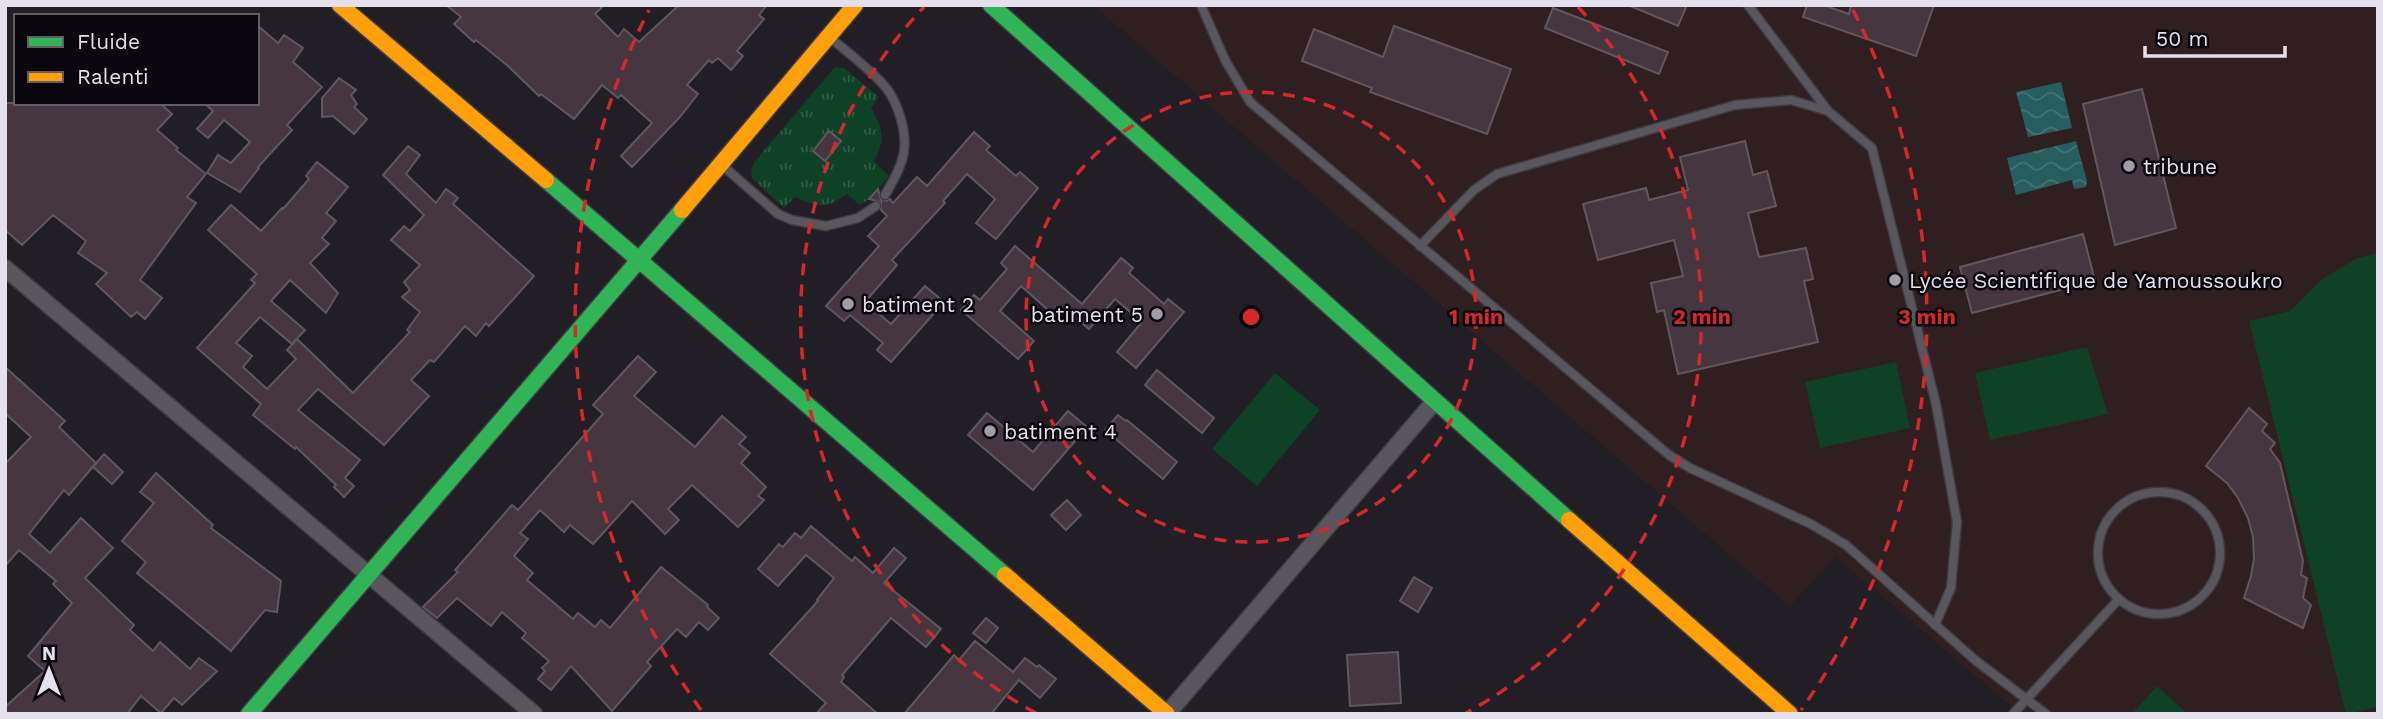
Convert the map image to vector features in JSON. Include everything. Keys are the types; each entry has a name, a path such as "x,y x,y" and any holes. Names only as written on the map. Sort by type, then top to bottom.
{"street":[{"path":"340,5 1167,714 1434,402"},
{"path":"248,714 640,260 855,5"},
{"path":"992,5 1434,402 1790,714"},
{"path":"5,268 534,714"}],"lane":[{"path":"1201,5 1225,60 1250,102 1668,455 1690,468 1811,524 1846,545 1975,660 2046,714"},
{"path":"1748,5 1828,111 1872,148 1936,404 1957,522 1951,588 1935,625"},
{"path":"829,36 887,89 897,107 904,131 905,150 885,195"},
{"path":"1420,246 1474,190 1497,174 1735,104 1791,100 1828,111"},
{"path":"721,164 778,214 792,220 827,226 858,218 876,206"},
{"path":"2151,492 2170,493 2188,499 2203,510 2214,525 2220,543 2220,562 2215,579 2204,595 2189,606 2172,613 2153,614 2135,609 2119,599 2106,584 2099,565 2098,545 2104,526 2115,510 2132,498 2151,492"},
{"path":"2013,714 2119,599"}],"shaded area":[{"name":"Lycée Scientifique de Yamoussoukro","path":"1093,5 2378,5 2378,714 2020,714 1835,556 1790,607"}],"green space":[{"path":"835,67 844,68 879,97 871,108 882,134 874,161 889,176 869,199 860,205 847,194 827,205 810,203 795,197 784,208 752,178 751,170 755,161"},
{"path":"2378,253 2378,707 2346,714 2249,321 2290,311 2321,280 2357,258"},
{"path":"2087,347 2108,414 1990,440 1975,373"},
{"path":"1896,362 1910,428 1820,448 1805,382"},
{"path":"1275,373 1320,410 1257,486 1212,449"},
{"path":"2157,686 2188,714 2132,714"}],"water":[{"path":"2061,82 2072,128 2028,137 2016,92"},
{"path":"2076,141 2087,181 2086,187 2074,189 2072,180 2016,195 2007,158"}],"building":[{"path":"446,5 604,5 595,14 618,37 624,29 639,42 679,5 767,5 759,15 764,19 737,51 743,56 731,70 718,58 712,63 709,60 687,85 698,94 632,167 621,156 652,123 621,95 618,98 602,85 574,119 541,94 539,96 508,66 476,40 474,42 454,24 461,17"},
{"path":"1628,5 1687,5 1678,26"},
{"path":"1807,5 1823,5 1849,14 1851,5 1934,5 1916,56 1803,17"},
{"path":"1553,8 1668,52 1659,74 1545,28"},
{"path":"1394,26 1511,69 1487,134 1370,92 1372,88 1302,61 1314,29 1383,57"},
{"path":"259,27 278,43 284,35 303,48 293,62 322,87 287,125 292,130 258,167 240,192 207,173 218,155 231,163 250,142 224,120 208,138 197,129 213,111 206,105 259,105"},
{"path":"339,78 356,90 351,95 357,104 354,107 367,119 354,134 333,116 322,117 322,98"},
{"name":"tribune","path":"2142,89 2176,228 2115,245 2083,104"},
{"path":"5,103 162,105 172,114 157,130 178,148 176,150 206,174 187,197 196,203 140,280 162,298 145,319 137,312 131,317 96,284 107,273 78,253 86,241 53,215 22,245 5,230"},
{"path":"829,131 841,141 825,161 813,151"},
{"path":"974,132 990,146 986,150 1016,176 1020,172 1038,188 996,239 976,223 995,199 967,174 943,201 945,203 892,260 897,265 865,302 891,324 925,286 944,302 891,362 877,350 883,343 850,315 844,321 826,306 879,246 868,236 887,216 881,210 881,202 869,199 878,189 881,200 890,199 893,203 917,177 927,186"},
{"path":"1745,141 1753,175 1767,171 1776,206 1748,213 1759,257 1806,248 1813,279 1804,281 1818,342 1678,374 1664,310 1657,312 1651,283 1683,276 1674,240 1598,260 1583,204 1646,188 1649,200 1688,190 1680,157"},
{"path":"408,146 420,155 406,174 436,203 446,189 458,198 453,204 534,276 489,326 486,323 476,336 465,326 434,362 430,360 411,380 429,396 384,445 318,389 298,410 360,460 345,478 354,486 344,497 334,487 336,485 296,447 295,449 253,415 261,404 197,348 255,283 251,280 257,274 208,230 231,205 261,231 309,179 306,176 317,162 348,187 326,213 336,221 322,238 329,244 310,263 338,293 326,313 290,280 271,301 305,330 292,344 260,317 236,343 252,356 243,367 267,389 296,359 287,350 297,339 353,393 410,332 407,330 420,312 402,297 410,290 404,282 420,265 391,240 404,226 410,231 424,215 383,175"},
{"path":"2083,234 2095,281 1972,313 1960,267"},
{"path":"1015,246 1082,304 1121,258 1133,268 1129,273 1164,304 1168,299 1184,312 1136,368 1117,352 1142,322 1115,299 1089,329 1064,308 1056,317 1021,286 1000,311 1034,341 1018,359 961,310 974,295 980,300 1007,269 1001,263"},
{"path":"638,356 656,372 634,396 695,447 722,416 746,437 739,444 750,453 741,463 766,487 758,496 764,500 738,527 692,485 668,509 679,520 665,534 632,501 593,544 570,525 564,532 540,510 520,533 528,539 514,556 533,573 527,580 573,619 578,613 595,627 601,620 610,628 661,567 708,605 719,618 708,630 699,622 686,637 677,629 647,662 651,666 612,711 571,666 551,690 538,679 545,671 542,668 549,661 522,638 526,633 502,612 491,626 457,598 437,618 423,607 458,572 455,570 512,505 518,510 603,414 593,405"},
{"path":"5,367 65,421 59,427 96,463 69,495 64,490 29,534 50,553 81,518 113,548 85,578 134,625 130,630 153,651 160,642 190,669 199,658 217,671 182,705 174,698 161,713 141,696 127,714 5,714 5,707 45,671 28,656 72,603 53,584 56,581 19,550 5,566 5,464 31,437 5,413"},
{"path":"1157,370 1214,418 1202,433 1145,385"},
{"path":"2249,408 2267,424 2262,431 2275,443 2270,449 2280,463 2303,561 2301,575 2307,578 2303,598 2311,605 2303,628 2244,598 2254,559 2253,537 2248,518 2227,483 2206,466"},
{"name":"batiment 4","path":"1068,411 1087,427 1033,490 968,435 987,413 1033,452"},
{"path":"1118,415 1177,462 1163,479 1105,430"},
{"path":"104,454 123,472 112,484 93,467"},
{"path":"156,473 213,525 211,528 281,581 277,612 265,610 231,651 137,573 146,562 122,541 154,503 140,492"},
{"path":"1067,500 1081,515 1066,530 1051,515"},
{"path":"811,526 852,561 855,557 873,573 894,548 906,558 884,583 941,629 926,647 891,618 842,675 844,677 841,682 878,714 816,714 826,703 770,654 818,601 834,578 806,555 778,586 758,569 779,544 783,547 795,533 801,538"},
{"path":"1414,577 1432,588 1418,612 1400,601"},
{"path":"986,618 998,628 986,643 973,633"},
{"path":"975,641 1013,672 1025,658 1056,679 1040,698 1019,680 991,714 904,714 954,655 959,660"},
{"path":"1398,652 1401,703 1350,706 1347,655"}],"traffic: fast":[{"path":"991,5 1569,520"},
{"path":"546,180 1005,575"},
{"path":"249,714 682,210"}],"traffic: slow":[{"path":"340,5 546,180"},
{"path":"682,210 855,5"},
{"path":"1569,520 1790,714"},
{"path":"1005,575 1167,714"}],"place":[{"name":"tribune","path":"2129,166"},
{"name":"Lycée Scientifique de Yamoussoukro","path":"1895,280"},
{"name":"batiment 2","path":"848,304"},
{"name":"batiment 5","path":"1157,314"},
{"name":"batiment 4","path":"990,431"}]}
